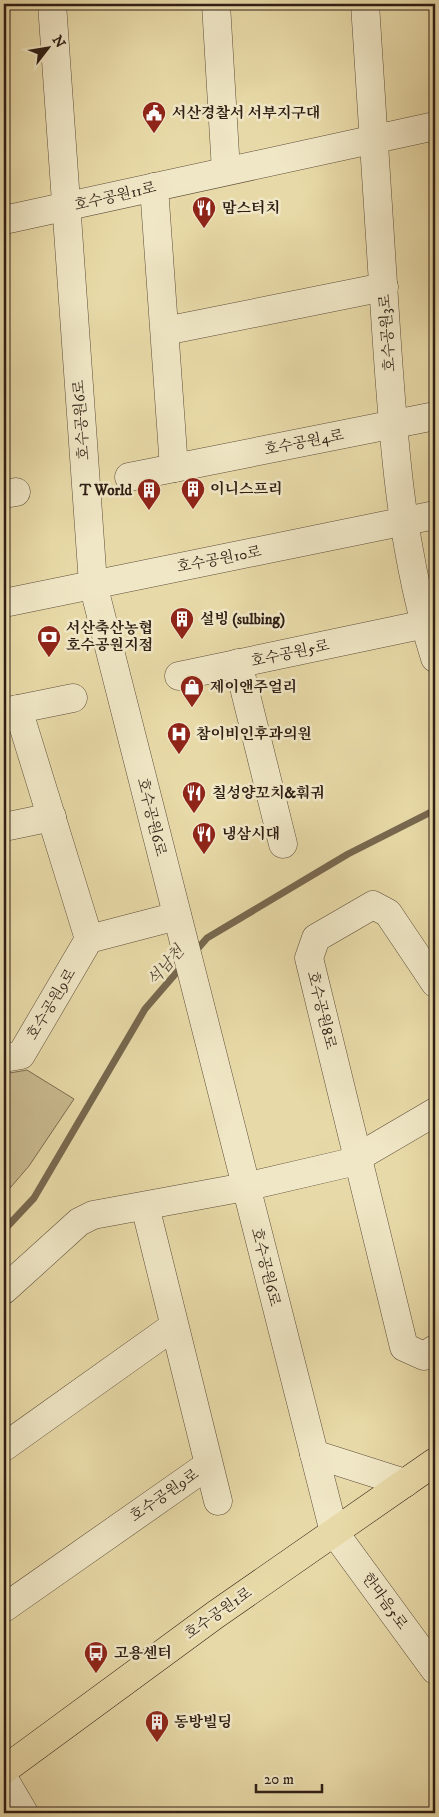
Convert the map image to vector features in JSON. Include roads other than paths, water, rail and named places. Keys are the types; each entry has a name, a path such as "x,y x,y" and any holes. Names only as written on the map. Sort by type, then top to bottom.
{"main road":[{"name":"호수공원1로","path":"4,1770 214,1614 435,1462"}],"street":[{"name":"호수공원6로","path":"52,4 93,584 334,1532"},
{"path":"216,4 226,172"},
{"name":"호수공원3로","path":"365,4 392,425 404,522 430,623 435,658"},
{"name":"호수공원11로","path":"4,220 435,126"},
{"path":"154,187 174,468"},
{"path":"165,331 384,286"},
{"name":"호수공원4로","path":"129,477 435,416"},
{"name":"호수공원10로","path":"4,602 435,515"},
{"name":"호수공원5로","path":"283,844 238,663 430,623"},
{"path":"179,676 238,663"},
{"path":"73,698 11,710 52,817 89,939 177,916"},
{"path":"4,828 52,817"},
{"name":"호수공원8로","path":"435,983 388,913 373,905 316,938 309,958 404,1348 424,1356 435,1348"},
{"name":"호수공원9로","path":"4,1058 20,1055 89,939"},
{"path":"4,1290 79,1222 93,1215 245,1187 348,1162 435,1112"},
{"name":"호수공원9로","path":"4,1608 208,1465 145,1206"},
{"path":"4,1447 174,1326"},
{"path":"314,1454 405,1482"},
{"path":"208,1465 218,1501"},
{"name":"한마음5로","path":"334,1532 435,1670"},
{"path":"4,1779 24,1813"}],"waterway":[{"name":"석남천","path":"194,953 207,938 348,854 435,810"},
{"name":"석남천","path":"4,1230 34,1198 145,1009 183,965"}],"place":[{"name":"서산경찰서 서부지구대","path":"154,134"},
{"name":"맘스터치","path":"204,229"},
{"name":"이니스프리","path":"193,510"},
{"name":"T World","path":"149,511"},
{"name":"설빙 (sulbing)","path":"182,640"},
{"name":"서산축산농협 호수공원지점","path":"49,658"},
{"name":"제이앤주얼리","path":"192,708"},
{"name":"참이비인후과의원","path":"179,755"},
{"name":"칠성양꼬치&훠궈","path":"194,814"},
{"name":"냉삼시대","path":"204,855"},
{"name":"고용센터","path":"96,1674"},
{"name":"동방빌딩","path":"157,1743"}]}
